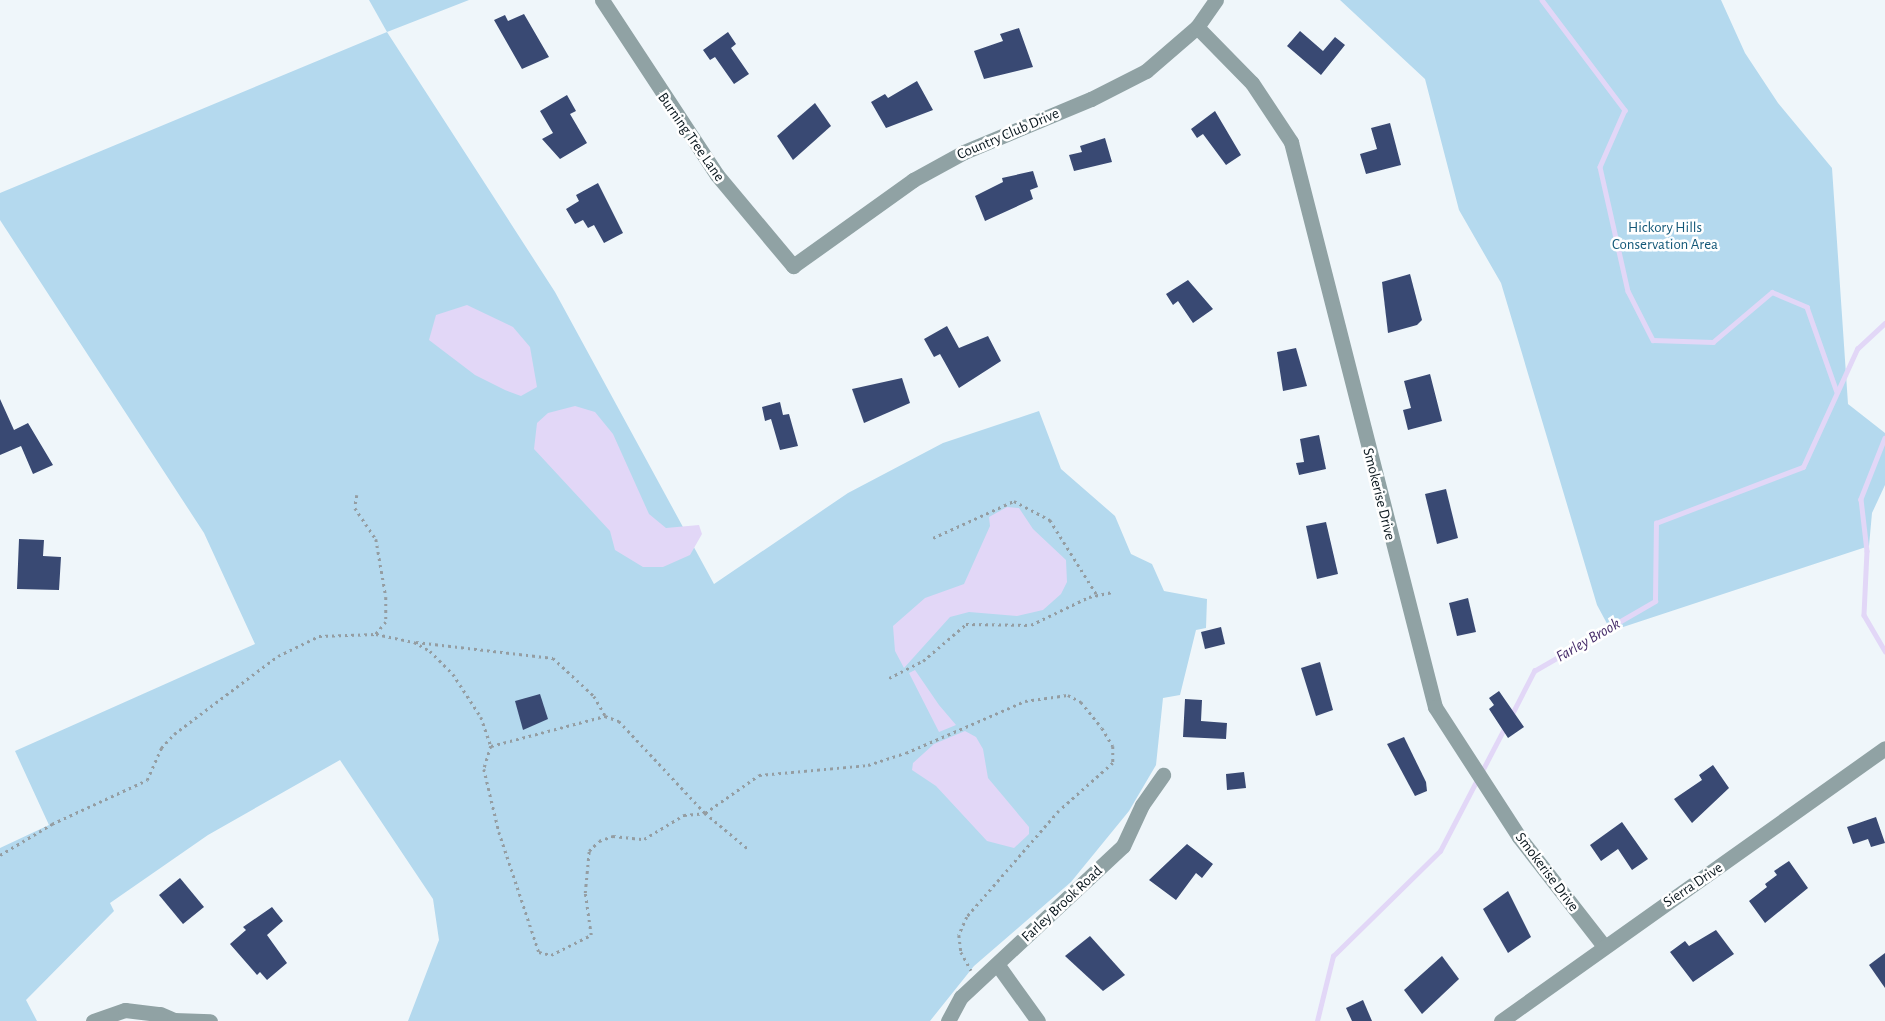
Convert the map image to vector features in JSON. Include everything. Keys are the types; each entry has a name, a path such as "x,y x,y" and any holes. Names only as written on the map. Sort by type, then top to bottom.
{"street":[{"name":"Burning Tree Lane","path":"602,0 716,176 793,266"},
{"name":"Country Club Drive","path":"793,266 913,180 964,152 1091,99 1146,71 1197,27 1216,0"},
{"name":"Smokerise Drive","path":"1197,27 1252,83 1290,142 1435,707 1519,837 1603,946"},
{"name":"Sierra Drive","path":"1501,1021 1603,946 1885,748"},
{"name":"Farley Brook Road","path":"948,1021 960,997 1123,846 1142,805 1163,775"},
{"path":"997,964 1038,1021"},
{"path":"93,1021 125,1010 160,1014 174,1021 210,1021"}],"path":[{"path":"357,495 355,508 376,539 386,597 386,622 376,634"},
{"path":"933,538 1014,501 1050,520 1097,595"},
{"path":"889,678 924,661 966,624 1032,625 1097,595 1112,592"},
{"path":"0,855 52,824 147,780 161,748 174,734 278,656 319,636 376,634 414,642 552,658 594,696 605,716"},
{"path":"414,642 453,674 481,717 490,746 484,769 499,832 539,952 551,955 591,935 584,892 589,851 600,841 614,836 644,839 684,815 705,814 759,775 868,765 906,753 1025,701 1055,694 1081,702 1113,746 1113,763 1059,811 967,917 959,935 960,952 972,971"},
{"path":"490,746 605,716 620,721 705,814 747,848"}],"green space":[{"path":"369,0 469,0 387,32"},
{"name":"Hickory Hills Conservation Area","path":"1340,0 1721,0 1745,53 1778,103 1832,168 1848,404 1885,433 1885,485 1872,513 1869,546 1611,631 1597,605 1501,283 1459,210 1425,79"},
{"path":"387,32 555,292 714,584 848,493 943,443 1039,411 1061,469 1115,516 1131,554 1152,564 1164,591 1207,599 1206,628 1196,630 1180,695 1163,698 1156,765 1129,811 1071,882 974,966 930,1021 408,1021 439,940 433,899 340,760 208,835 110,903 114,911 26,1000 37,1021 0,1021 0,848 49,825 15,751 255,644 204,533 0,220 0,193"}],"shaded area":[{"path":"467,305 513,327 530,347 537,387 521,396 505,390 475,375 429,340 436,315"},
{"path":"575,406 595,412 613,434 649,514 666,528 699,525 702,534 690,555 663,567 643,567 615,550 610,531 534,449 537,423 548,413"},
{"path":"1007,507 1019,508 1033,529 1066,560 1067,582 1061,594 1043,610 1017,616 969,612 950,617 904,668 895,651 893,626 925,598 964,584 990,526 989,517"},
{"path":"915,670 939,705 956,725 939,732 909,673"},
{"path":"965,731 976,737 983,749 988,778 1029,827 1029,834 1014,848 987,841 936,786 912,770 913,763 934,744"}],"building":[{"path":"524,14 549,57 522,69 494,20 505,15 508,21"},
{"path":"1019,28 1033,67 984,79 974,51 1003,41 1000,34"},
{"path":"1300,31 1323,51 1335,37 1345,45 1321,75 1287,46"},
{"path":"728,32 736,44 731,48 749,74 734,84 715,57 710,60 703,50"},
{"path":"917,81 933,110 886,128 871,102 885,94 888,98"},
{"path":"567,95 576,111 570,114 587,143 560,159 542,139 553,133 540,111"},
{"path":"815,103 831,126 793,160 777,136"},
{"path":"1215,111 1241,155 1226,165 1203,134 1197,138 1191,129"},
{"path":"1390,123 1401,165 1366,174 1360,154 1377,149 1371,128"},
{"path":"1105,138 1112,162 1074,171 1069,155 1082,152 1080,146"},
{"path":"1033,171 1038,187 1030,190 1033,199 985,221 975,196 1003,182 1002,178"},
{"path":"598,183 623,233 604,243 594,225 588,228 583,220 575,224 566,209 579,201 576,195"},
{"path":"1410,274 1422,320 1417,325 1388,333 1382,282"},
{"path":"1188,280 1213,309 1193,323 1178,301 1173,305 1166,294"},
{"path":"947,326 959,348 988,336 1001,361 959,388 940,354 934,357 924,339"},
{"path":"1296,348 1307,386 1283,391 1277,352"},
{"path":"1430,374 1442,421 1408,430 1403,410 1411,408 1404,381"},
{"path":"902,378 910,403 864,423 852,389"},
{"path":"0,399 14,430 28,423 53,465 33,474 21,446 0,455"},
{"path":"780,402 783,415 789,414 798,446 780,450 771,419 765,421 762,407"},
{"path":"1319,435 1326,469 1299,475 1296,463 1304,462 1300,439"},
{"path":"1446,489 1458,538 1437,544 1425,494"},
{"path":"1326,522 1338,574 1317,579 1306,526"},
{"path":"19,539 44,540 43,556 61,557 59,590 17,589"},
{"path":"1468,598 1476,632 1457,636 1449,603"},
{"path":"1221,627 1225,644 1205,649 1201,632"},
{"path":"1320,662 1333,710 1316,716 1301,668"},
{"path":"1499,691 1524,727 1508,738 1489,709 1494,705 1489,698"},
{"path":"540,694 548,719 523,730 515,701"},
{"path":"1185,699 1202,700 1201,721 1227,723 1226,739 1183,737"},
{"path":"1404,737 1426,782 1427,791 1415,796 1387,744"},
{"path":"1713,765 1729,788 1692,823 1674,799 1702,780 1699,775"},
{"path":"1244,772 1246,788 1227,790 1226,774"},
{"path":"1876,817 1885,843 1871,847 1868,839 1853,844 1847,827"},
{"path":"1622,822 1648,859 1632,870 1618,849 1601,861 1590,845"},
{"path":"1187,844 1213,864 1202,878 1196,873 1176,900 1149,880"},
{"path":"1789,861 1808,888 1765,923 1749,901 1767,887 1765,884 1777,875 1774,871"},
{"path":"180,878 204,907 183,924 159,895"},
{"path":"1508,891 1531,937 1508,953 1483,909"},
{"path":"272,907 283,921 267,935 287,963 267,980 260,972 257,975 230,944 246,930 243,927"},
{"path":"1716,930 1734,954 1693,982 1670,952 1685,941 1689,946"},
{"path":"1090,936 1125,975 1103,991 1065,956"},
{"path":"1885,953 1885,988 1869,965"},
{"path":"1442,956 1459,979 1422,1014 1404,990"},
{"path":"1363,1000 1372,1021 1352,1021 1346,1008"}],"waterway":[{"path":"1542,0 1625,110 1600,167 1628,291 1653,340 1713,342 1772,292 1807,307 1837,392"},
{"name":"Farley Brook","path":"1511,716 1534,671 1655,601 1656,523 1803,467 1857,349 1885,323"},
{"path":"1885,438 1861,499 1867,551 1864,615 1885,651"},
{"name":"Farley Brook","path":"1482,771 1506,725"},
{"name":"Farley Brook","path":"1317,1021 1333,956 1440,851 1478,778"}]}
